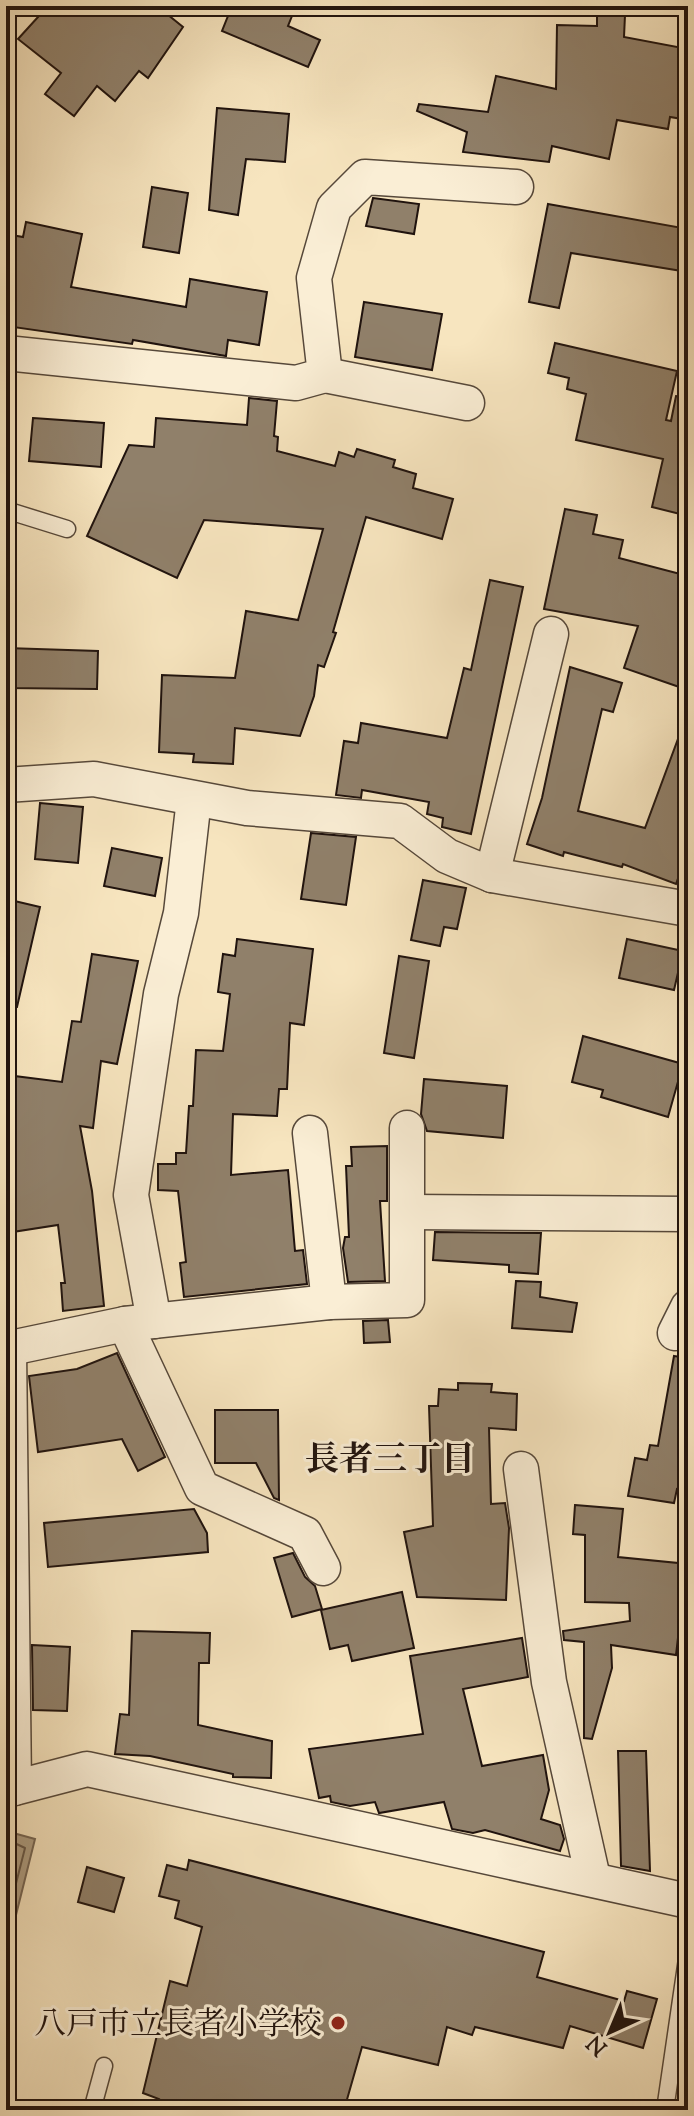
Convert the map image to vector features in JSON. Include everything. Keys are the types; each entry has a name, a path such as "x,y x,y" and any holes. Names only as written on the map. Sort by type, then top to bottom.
{"street":[{"path":"325,375 314,278 334,208 365,177 516,187"},
{"path":"6,353 296,383 325,375 467,403"},
{"path":"492,875 551,634"},
{"path":"6,785 94,779 247,808 400,821 447,856 492,875 688,909"},
{"path":"194,799 181,913 161,994 131,1195 140,1323 202,1488 305,1534 323,1568"},
{"path":"407,1128 407,1300 329,1302 140,1323 8,1349 10,1787 87,1769 688,1901"},
{"path":"310,1133 329,1302"},
{"path":"408,1212 688,1214"},
{"path":"521,1469 549,1682 593,1878"}],"lane":[{"path":"6,510 67,529"},
{"path":"665,2110 688,1952"},
{"path":"92,2110 104,2066"}],"water":[{"path":"6,1831 35,1839 6,1955"}],"building":[{"path":"48,6 157,6 183,27 148,78 139,71 115,101 97,86 74,116 45,94 61,73 18,39"},
{"path":"232,6 296,6 288,26 320,40 308,67 222,31"},
{"path":"597,15 625,15 624,37 688,49 688,120 670,117 668,129 617,120 609,159 552,146 549,162 463,152 467,132 417,111 419,104 488,112 496,76 556,89 557,25 597,26"},
{"path":"217,108 289,114 285,162 246,159 238,215 209,210"},
{"path":"152,187 188,193 179,253 143,247"},
{"path":"373,198 419,204 414,234 366,226"},
{"path":"548,204 688,229 688,272 571,253 559,308 529,302"},
{"path":"26,222 82,234 71,287 186,307 190,279 267,292 259,345 228,340 226,356 133,340 132,344 6,326 6,234 23,237"},
{"path":"364,302 442,314 432,370 355,357"},
{"path":"555,343 677,371 666,420 671,421 676,396 688,397 688,516 652,507 663,459 576,440 586,394 567,389 569,378 548,373"},
{"path":"249,398 277,401 274,436 278,437 277,451 335,466 339,452 354,457 357,449 395,460 393,467 416,474 413,488 453,499 442,539 366,517 333,632 336,633 324,667 318,665 314,696 300,736 235,728 233,764 193,762 194,754 159,752 162,675 235,678 246,611 298,620 323,529 204,520 177,578 87,536 129,445 154,447 156,418 247,425"},
{"path":"33,418 104,423 101,467 29,461"},
{"path":"565,509 597,515 593,534 623,540 619,558 688,576 688,690 624,668 638,626 544,609"},
{"path":"490,580 523,587 471,834 442,827 443,818 427,814 429,802 362,790 361,798 336,795 344,741 358,743 361,723 447,738 464,668 471,670"},
{"path":"6,648 98,651 97,689 6,688"},
{"path":"570,667 622,683 613,712 602,709 578,811 645,828 685,720 688,720 688,873 681,870 676,884 623,864 622,867 564,852 563,856 527,844 542,798"},
{"path":"40,803 83,807 78,863 35,859"},
{"path":"311,833 356,837 346,905 301,899"},
{"path":"112,848 162,858 155,896 104,886"},
{"path":"423,880 466,888 457,929 444,927 440,946 411,940"},
{"path":"6,899 40,907 17,1007 6,1006"},
{"path":"237,939 313,949 304,1025 290,1023 287,1089 279,1089 277,1116 233,1114 231,1175 288,1170 295,1251 303,1250 307,1284 184,1297 180,1263 186,1262 178,1191 158,1190 158,1164 176,1164 176,1153 186,1153 189,1106 193,1106 196,1050 223,1051 230,994 218,992 223,954 235,956"},
{"path":"627,939 683,951 674,990 619,978"},
{"path":"92,954 138,961 117,1064 101,1061 93,1128 80,1126 92,1191 104,1306 63,1311 61,1283 65,1283 58,1225 6,1233 6,1075 62,1082 72,1021 81,1022"},
{"path":"399,956 429,961 414,1058 384,1053"},
{"path":"583,1036 683,1064 668,1117 601,1097 603,1090 572,1082"},
{"path":"424,1079 507,1086 503,1138 427,1131 421,1114"},
{"path":"387,1146 387,1201 380,1201 385,1281 348,1282 343,1248 345,1237 349,1237 346,1166 352,1166 351,1147"},
{"path":"435,1232 541,1233 538,1274 509,1272 509,1265 433,1260"},
{"path":"516,1281 541,1282 540,1297 577,1303 572,1332 512,1328"},
{"path":"388,1320 390,1342 364,1343 363,1321"},
{"path":"117,1353 165,1457 138,1471 122,1439 38,1452 29,1376 77,1369"},
{"path":"674,1356 688,1358 688,1491 677,1489 674,1503 628,1496 635,1458 647,1460 650,1445 658,1446"},
{"path":"458,1383 492,1384 491,1392 517,1394 516,1430 489,1428 491,1504 505,1503 509,1528 506,1600 417,1597 404,1532 433,1526 429,1406 438,1406 439,1389 458,1390"},
{"path":"215,1410 278,1410 279,1500 274,1498 256,1463 215,1463"},
{"path":"575,1505 623,1509 618,1557 688,1564 688,1604 682,1603 676,1655 611,1645 612,1668 592,1739 584,1738 584,1642 564,1640 563,1631 630,1621 629,1603 585,1602 585,1535 573,1534"},
{"path":"194,1509 207,1533 208,1552 48,1567 44,1523"},
{"path":"293,1553 305,1577 315,1586 322,1609 292,1617 274,1558"},
{"path":"402,1592 414,1648 352,1661 348,1645 330,1649 321,1610"},
{"path":"132,1631 210,1633 209,1663 199,1663 198,1725 272,1741 271,1778 233,1777 233,1774 150,1756 115,1754 120,1714 129,1715"},
{"path":"522,1638 528,1677 463,1689 482,1766 543,1755 549,1790 541,1819 560,1825 564,1839 560,1851 485,1830 473,1833 452,1829 444,1802 379,1813 375,1802 350,1806 331,1802 330,1796 319,1798 309,1749 423,1734 410,1656"},
{"path":"32,1645 70,1647 67,1711 33,1710"},
{"path":"618,1751 646,1751 650,1871 621,1866"},
{"path":"189,1860 544,1952 537,1977 624,2001 627,1991 657,1999 643,2048 570,2026 563,2048 475,2027 472,2035 447,2027 438,2065 362,2047 344,2110 155,2110 159,2099 143,2093 170,1981 187,1986 202,1927 175,1918 179,1901 159,1896 167,1865 187,1870"},
{"path":"87,1867 124,1878 114,1912 78,1902"}],"place":[{"name":"八戸市立長者小学校","path":"338,2023"}],"district":[{"name":"長者三丁目","path":"390,1458"}]}
